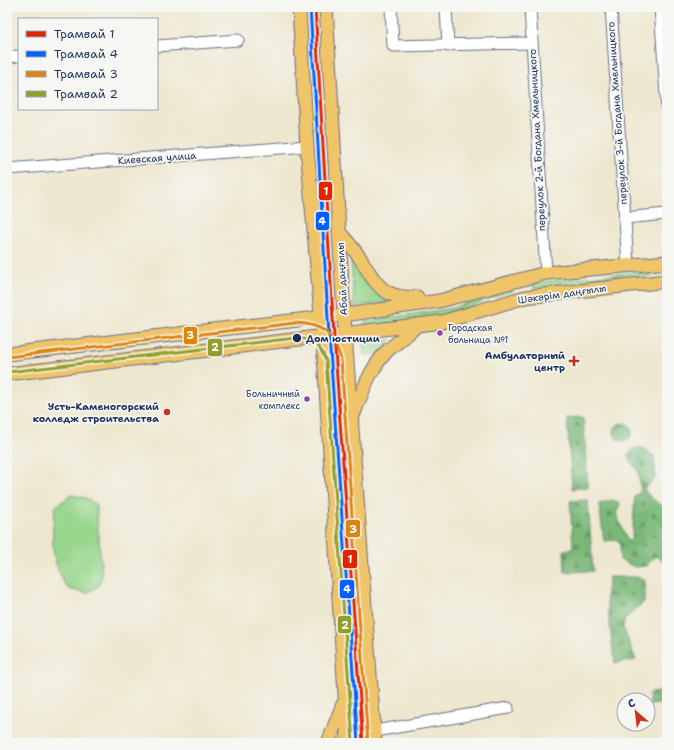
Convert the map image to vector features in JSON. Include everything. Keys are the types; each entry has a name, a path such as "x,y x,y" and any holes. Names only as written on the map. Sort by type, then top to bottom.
{"main road":[{"path":"299,7 307,146 322,317 348,743"},
{"name":"Абай даңғылы","path":"326,7 345,334 375,737"},
{"path":"340,233 353,248 372,279 384,291 401,298 422,297 432,302"},
{"name":"Шәкәрім даңғылы","path":"7,354 322,317 432,302 521,278 546,273 667,262"},
{"path":"521,278 526,297"},
{"name":"Шәкәрім даңғылы","path":"7,374 323,338 442,322 526,297 667,281"},
{"path":"352,420 372,370 389,350 405,338 417,325"},
{"path":"328,743 345,696"}],"street":[{"path":"391,7 393,46 448,46 532,42"},
{"path":"446,7 448,46"},
{"name":"переулок 2-й Богдана Хмельницкого","path":"530,7 546,273"},
{"name":"переулок 3-й Богдана Хмельницкого","path":"611,7 628,266"},
{"path":"660,7 667,110"},
{"path":"158,46 238,40"},
{"path":"7,57 18,56"},
{"name":"Киевская улица","path":"7,169 307,146"},
{"name":"переулок 3-й Богдана Хмельницкого","path":"624,218 667,214"},
{"path":"375,737 508,708"}],"green space":[{"path":"351,258 356,262 398,301 354,306"},
{"path":"667,269 667,274 534,288 532,283"},
{"path":"511,287 513,291 443,315 432,318 365,327 364,322 453,308"},
{"path":"392,340 378,354 364,355 363,343"},
{"path":"583,417 588,487 572,489 567,418"},
{"path":"623,423 629,426 632,432 629,438 623,441 617,438 614,432 617,426"},
{"path":"635,448 643,448 654,456 656,478 644,489 652,499 667,510 667,539 665,543 667,563 655,556 647,566 635,567 620,560 620,544 618,540 604,541 599,504 613,500 620,504 616,513 628,542 632,539 635,495 641,492 638,471 628,458 628,454"},
{"path":"71,495 86,498 96,505 102,577 98,586 87,593 68,589 58,569 53,550 55,507"},
{"path":"588,500 593,571 565,572 564,550 573,549 570,501"},
{"path":"609,577 637,577 645,581 644,602 625,619 623,627 636,660 615,663 606,597"},
{"path":"667,691 667,703 656,704 656,692"}],"tram line":[{"name":"4","path":"310,7 329,336 358,743"},
{"name":"1","path":"315,7 334,336 363,743"},
{"name":"3","path":"7,357 295,323 313,325 320,328 330,336 341,359 368,743"},
{"name":"2","path":"8,372 296,338 312,341 319,347 326,361 353,743"}],"place":[{"name":"Городская больница №1","path":"440,333"},
{"name":"Дом юстиции","path":"297,338"},
{"name":"Амбулаторный центр","path":"574,361"},
{"name":"Больничный комплекс","path":"307,399"},
{"name":"Усть-Каменогорский колледж строительства","path":"167,412"}]}
